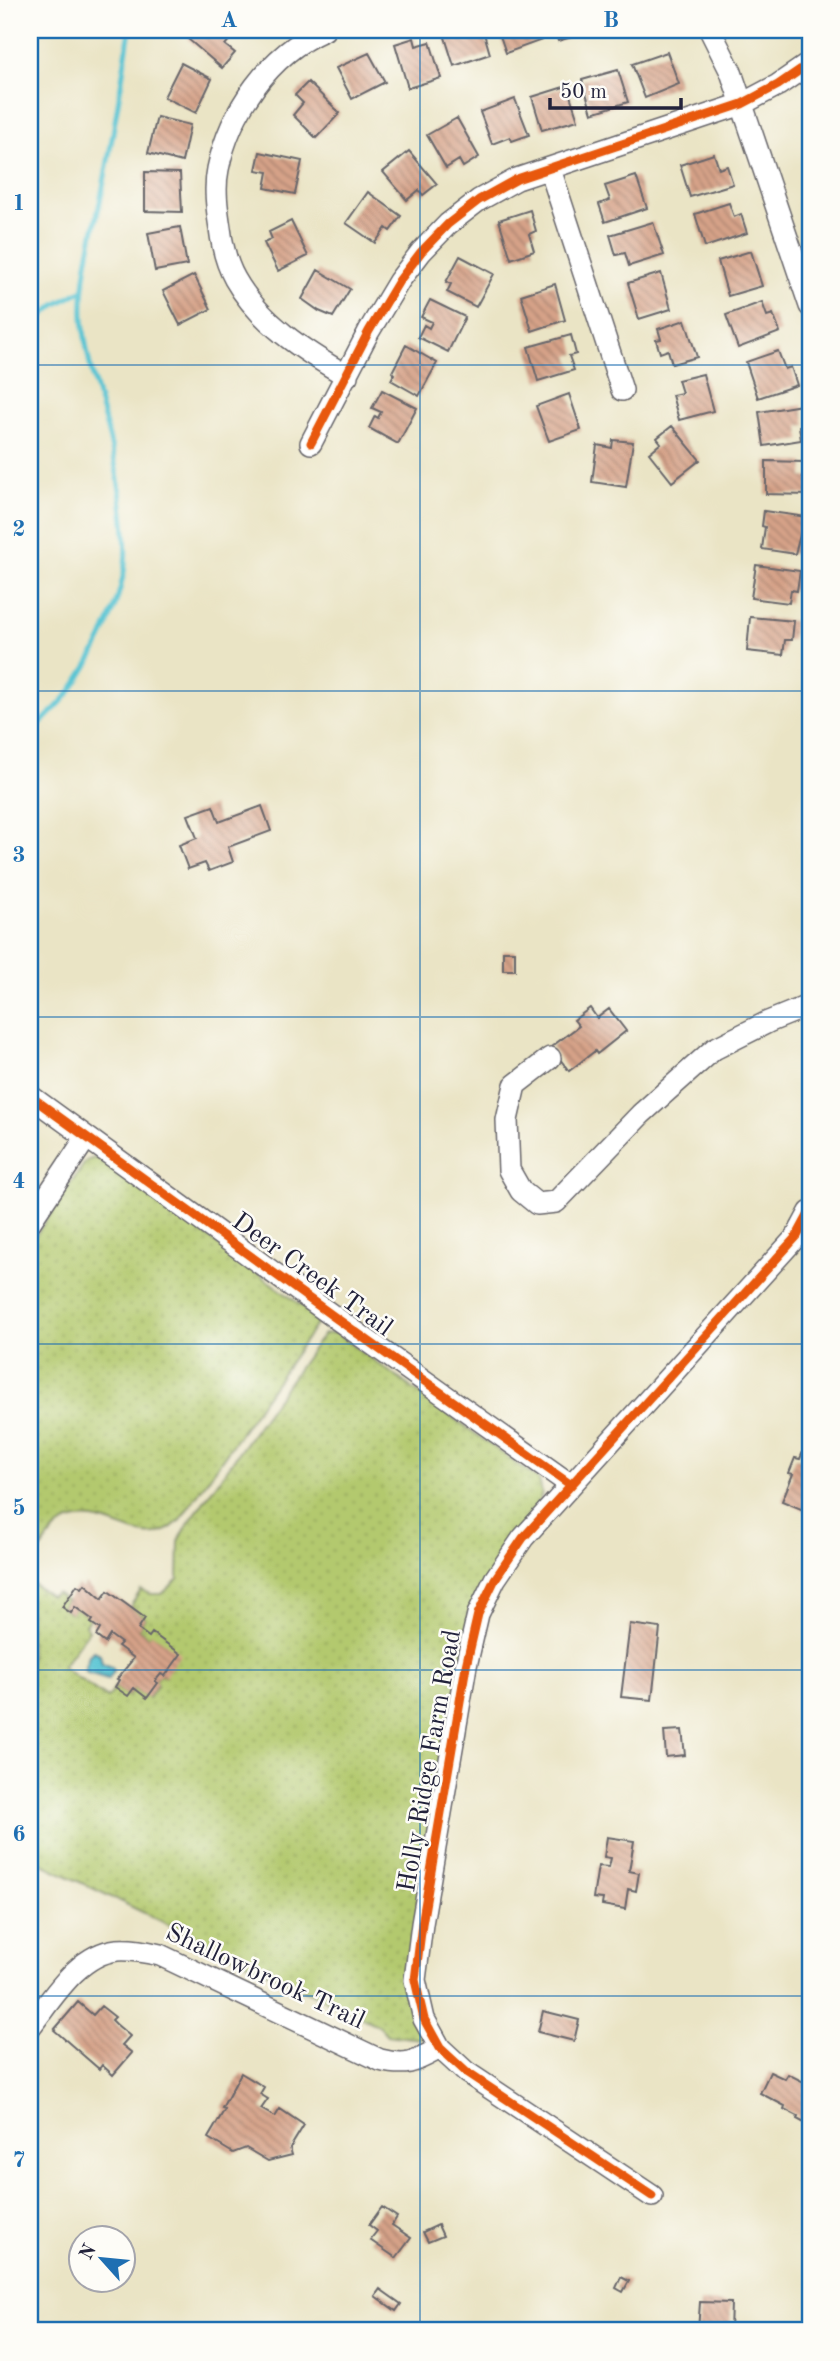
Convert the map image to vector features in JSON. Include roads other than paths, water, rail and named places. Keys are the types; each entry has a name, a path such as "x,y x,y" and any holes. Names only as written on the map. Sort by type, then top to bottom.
{"street":[{"path":"324,30 289,50 267,71 240,109 226,139 217,172 217,208 223,248 235,278 263,318 316,358 346,376"},
{"path":"710,30 731,72 810,306"},
{"path":"311,443 369,331 399,281 421,252 448,224 479,200 517,179 742,104 778,85 810,63"},
{"path":"550,169 622,390"},
{"path":"550,1058 515,1085 506,1120 509,1170 520,1191 537,1204 556,1202 641,1114 714,1049 810,1005"},
{"name":"Deer Creek Trail","path":"30,1096 571,1485"},
{"path":"30,1222 86,1138"},
{"name":"Holly Ridge Farm Road","path":"652,2196 466,2072 440,2048 424,2019 415,1980 424,1910 466,1666 478,1615 495,1579 523,1538 797,1236 810,1212"},
{"name":"Shallowbrook Trail","path":"30,2027 70,1977 85,1963 116,1950 135,1950 160,1955 380,2060 398,2064 412,2063 440,2048"}],"water":[{"path":"94,1651 100,1654 102,1663 112,1667 114,1671 108,1679 85,1670 89,1655"}],"waterway":[{"path":"30,734 61,703 88,665 110,619 124,572 125,542 120,488 87,348 83,301 89,254 110,152 130,30"},
{"path":"30,326 55,305 83,290"}]}
